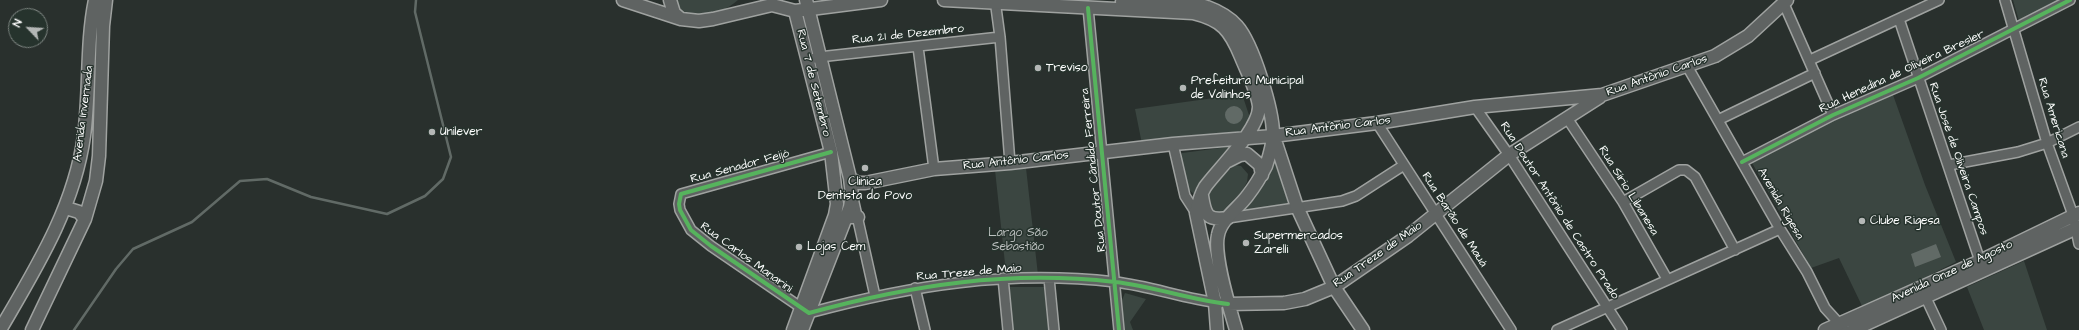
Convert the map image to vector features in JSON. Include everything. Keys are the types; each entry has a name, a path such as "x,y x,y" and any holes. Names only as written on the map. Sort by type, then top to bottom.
{"main road":[{"name":"Avenida Invernada","path":"0,330 44,252 66,208 79,164 85,124 95,0"},
{"name":"Avenida Invernada","path":"32,330 85,219 97,172 103,26 106,0"},
{"path":"623,0 643,2 681,19 713,19 772,5 794,11 807,5 881,0"},
{"path":"670,0 674,13 681,19"},
{"path":"944,0 1205,6 1232,21 1238,28 1249,48 1269,103 1273,136 1297,207 1334,287 1363,330"},
{"name":"Rua Antônio Carlos","path":"864,183 934,169 1010,163 1173,144 1273,136 1377,123 1475,107 1602,95 1636,82 1708,59 1748,36 1786,2"},
{"path":"1088,4 1193,13 1207,16 1226,28 1234,38 1256,94 1259,108 1256,119 1244,139 1201,194 1196,212 1215,303 1217,330"},
{"name":"Rua 7 de Setembro","path":"807,5 850,178 852,195"},
{"name":"Rua 7 de Setembro","path":"794,11 831,152 836,204 835,215 805,311"},
{"name":"Rua Treze de Maio","path":"1228,304 1284,303 1305,299 1334,287 1408,236 1436,212 1509,155 1602,95"},
{"path":"1560,99 1565,103 1566,110 1564,120"},
{"path":"85,124 91,123 92,126 97,172"},
{"path":"1236,330 1228,304 1217,247 1220,228 1248,195 1262,175 1269,158 1273,136"},
{"path":"1227,162 1240,155 1247,154 1260,165 1262,175"},
{"path":"850,178 858,183 864,183"},
{"path":"836,204 852,195 864,183"},
{"path":"1201,194 1204,209 1210,217 1215,220 1228,218"},
{"path":"793,330 805,311 850,207 852,195"},
{"path":"66,208 79,212 85,219"},
{"name":"Avenida Onze de Agosto","path":"1825,330 1842,327 2076,214"},
{"path":"844,220 849,217 858,217"},
{"name":"Avenida Onze de Agosto","path":"1853,330 2077,228"},
{"path":"8,330 15,304"},
{"path":"802,330 805,311"}],"street":[{"path":"1810,60 1939,0"},
{"name":"Rua Americana","path":"2005,0 2047,143 2076,214 2079,244"},
{"name":"Rua Henedina de Oliveira Bresler","path":"1742,162 1833,115 1918,78 2070,0"},
{"path":"995,1 1000,37 1010,163"},
{"path":"1786,2 1833,115"},
{"name":"Rua Doutor Cândido Ferreira","path":"1088,4 1093,66 1116,282 1119,330"},
{"name":"Rua José de Oliveira Campos","path":"1899,19 1980,261"},
{"name":"Rua 21 de Dezembro","path":"807,60 819,57 1000,37"},
{"path":"918,47 934,169"},
{"name":"Avenida Rigesa","path":"1688,66 1780,229 1807,272 1824,308 1842,327"},
{"path":"1718,120 1815,73"},
{"name":"Rua Doutor Antônio de Castro Prado","path":"1475,107 1509,155 1622,330"},
{"name":"Rua Sírio Libanesa","path":"1564,120 1623,202 1667,279"},
{"name":"Rua Barão de Mauá","path":"1377,123 1511,330"},
{"path":"1949,165 2018,152 2047,143 2079,127"},
{"path":"1173,144 1185,196 1196,212"},
{"name":"Rua Senador Feijó","path":"684,219 679,204 681,194 831,152"},
{"path":"1228,218 1342,201 1356,196 1404,165"},
{"path":"1623,202 1679,170 1686,170 1695,177 1735,250"},
{"path":"852,195 875,296"},
{"name":"Rua Carlos Manarini","path":"684,219 699,237 805,311"},
{"path":"1557,330 1607,306 1780,229"},
{"path":"1003,278 1008,330"},
{"name":"Rua Treze de Maio","path":"805,311 915,288 1003,278 1049,278 1116,282 1215,303 1228,304"},
{"path":"1049,278 1054,330"},
{"path":"915,288 925,330"},
{"path":"1926,298 1941,330"}],"green space":[{"path":"675,0 738,0 720,12 697,17 683,13 679,9"},
{"path":"2013,0 2058,0 2019,21"},
{"name":"Clube Rigesa","path":"1892,92 1925,185 1956,262 1863,308 1839,258 1811,268 1751,161"},
{"path":"1242,94 1250,118 1241,131 1142,144 1135,109"},
{"path":"1228,147 1230,151 1195,195 1187,188 1180,158 1182,153"},
{"path":"1274,159 1288,203 1242,213 1268,176"},
{"path":"1234,165 1241,166 1248,174 1247,182 1242,191 1223,214 1214,213 1208,198 1210,192 1217,181"},
{"name":"Largo São Sebastião","path":"1026,168 1038,275 1006,273 995,170"},
{"path":"2024,261 2047,330 1984,330 1967,287"},
{"name":"Largo São Sebastião","path":"1008,287 1044,287 1048,330 1011,330"},
{"path":"1125,293 1146,299 1130,322 1133,330 1124,330 1122,300"}],"shaded area":[{"path":"1234,106 1240,109 1243,115 1240,121 1234,124 1228,121 1225,115 1228,109"},
{"path":"1936,244 1941,257 1915,267 1911,254"}],"waterway":[{"path":"74,330 116,269 133,249 192,222 240,181 267,179 311,197 387,214 425,196 443,179 451,157 415,12 416,0"}],"cycle path":[{"path":"1742,162 1833,115 1918,78 2070,0"},
{"path":"1088,8 1119,330"},
{"path":"831,152 681,194 679,204 680,210 691,230 711,246 809,313 885,295 960,282 1036,278 1115,282 1228,304"}],"place":[{"name":"Treviso","path":"1038,68"},
{"name":"Prefeitura Municipal de Valinhos","path":"1183,88"},
{"name":"Unilever","path":"432,132"},
{"name":"Clinica Dentista do Povo","path":"865,168"},
{"name":"Clube Rigesa","path":"1862,221"},
{"name":"Supermercados Zarelli","path":"1246,243"},
{"name":"Lojas Cem","path":"799,247"}]}
